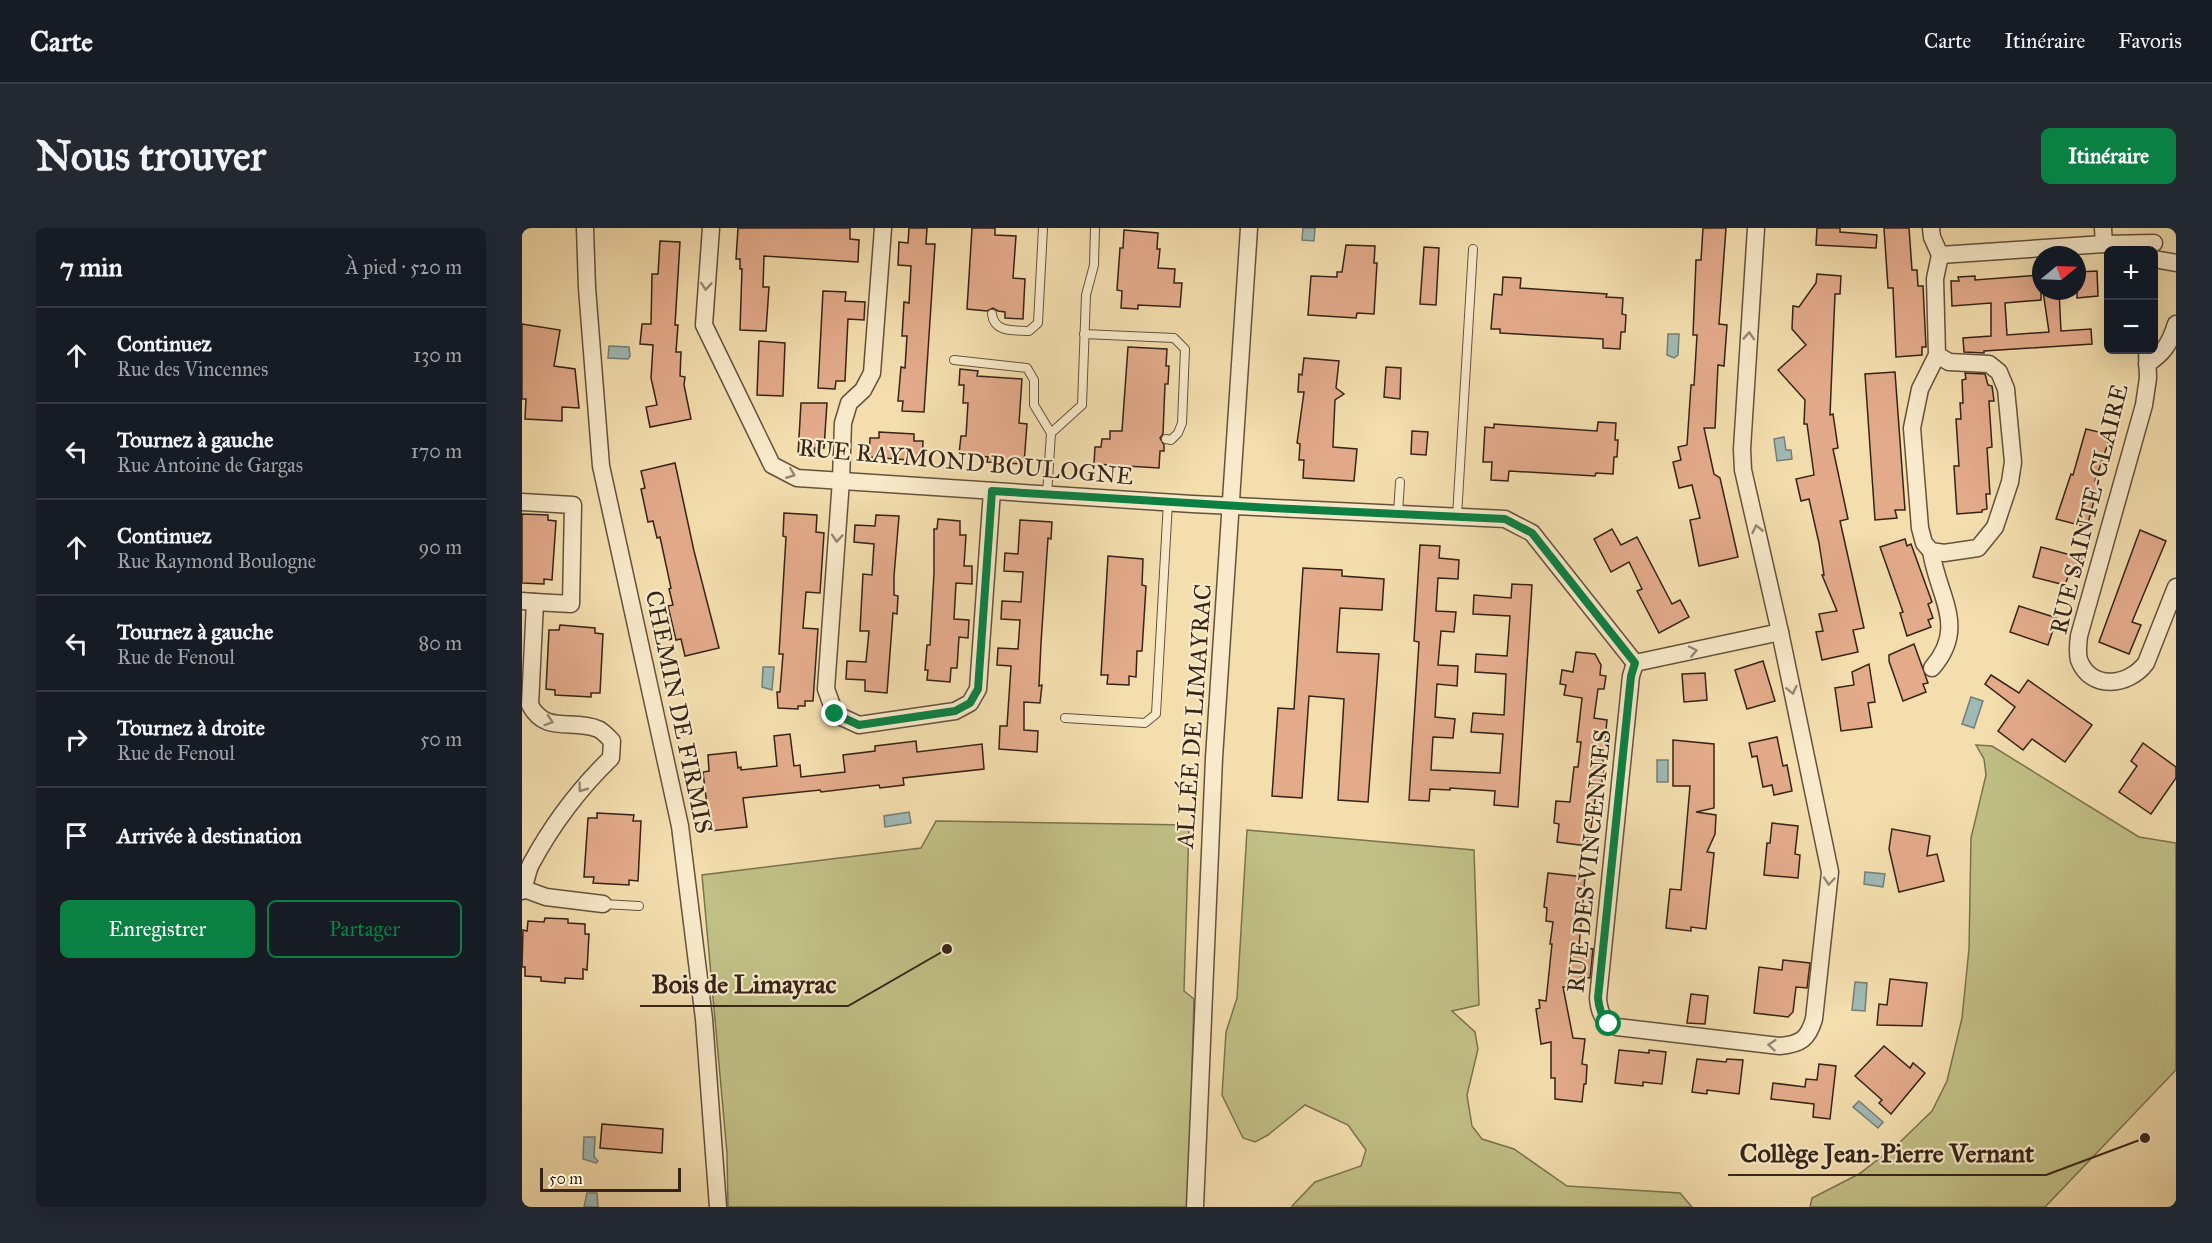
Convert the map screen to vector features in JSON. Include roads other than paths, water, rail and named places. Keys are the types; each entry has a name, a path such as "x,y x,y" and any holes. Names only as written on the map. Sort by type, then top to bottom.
{"street":[{"name":"CHEMIN DE FIRMIS","path":"585,228 587,288 601,466 680,826 704,1019 718,1207"},
{"name":"RUE RAYMOND BOULOGNE","path":"711,228 704,325 772,465 797,478 1232,506 1505,519 1532,533 1635,663"},
{"path":"883,228 872,373 863,390 849,403 843,423 826,689 835,714 859,725 955,711 970,703 978,689 992,491"},
{"name":"ALLÉE DE LIMAYRAC","path":"1195,1207 1214,758 1249,228"},
{"name":"RUE DES VINCENNES","path":"1635,663 1631,676 1598,998 1599,1008 1609,1024 1617,1027 1780,1046 1793,1044 1810,1033 1814,1019 1830,872 1743,470 1742,449 1756,228"},
{"path":"1930,228 1940,255 1935,279 1937,355 1920,389 1912,428 1920,528 1924,543 1931,551 1934,569 1951,622 1944,654 1932,668"},
{"path":"1940,255 2104,236 2154,245 2176,263"},
{"path":"2147,357 2162,354 2170,342 2176,324"},
{"path":"1931,551 1944,553 1967,551 1978,548 1988,538 1995,527 2010,482 2013,462 2006,389 1999,372 1989,364 1949,362 1937,355"},
{"name":"RUE SAINTE-CLAIRE","path":"2147,357 2144,405 2079,636 2079,659 2085,669 2102,681 2112,682 2123,681 2141,670 2146,663 2176,587"},
{"path":"522,502 573,505 571,604 529,602 530,705 536,715 548,723 592,727 601,730 612,741 611,758 587,781 561,818 530,866 523,890 546,897 603,904"},
{"path":"1635,663 1780,633"}],"lane":[{"path":"992,314 996,324 1004,330 1029,331 1038,323 1043,228"},
{"path":"1051,433 1082,405 1086,295 1094,265 1095,228"},
{"path":"1457,516 1473,249"},
{"path":"1084,334 1174,338 1185,349 1182,423 1178,433 1171,440 1166,439"},
{"path":"954,360 1027,368 1034,380 1034,405 1051,433 1047,495"},
{"path":"1398,513 1400,482"},
{"path":"1065,718 1145,723 1156,714 1168,502"},
{"path":"603,904 639,906"}],"water":[{"path":"1303,228 1315,228 1314,241 1302,240"},
{"path":"1668,334 1679,334 1678,355 1674,358 1667,355"},
{"path":"609,346 629,347 630,356 628,359 608,358"},
{"path":"1784,437 1786,450 1791,450 1792,459 1777,461 1774,439"},
{"path":"763,667 774,667 772,690 762,687"},
{"path":"1971,697 1983,701 1974,728 1962,724"},
{"path":"1657,760 1668,760 1668,782 1657,782"},
{"path":"909,812 911,823 885,827 884,816"},
{"path":"1865,872 1885,874 1883,887 1864,884"},
{"path":"1855,982 1867,983 1865,1011 1852,1010"},
{"path":"1859,1101 1883,1122 1878,1128 1853,1107"},
{"path":"584,1137 595,1137 594,1157 598,1161 596,1163 583,1159"},
{"path":"587,1193 597,1193 598,1207 584,1207"}],"place":[{"name":"Bois de Limayrac","path":"947,949"},
{"name":"Collège Jean-Pierre Vernant","path":"2145,1138"}]}
